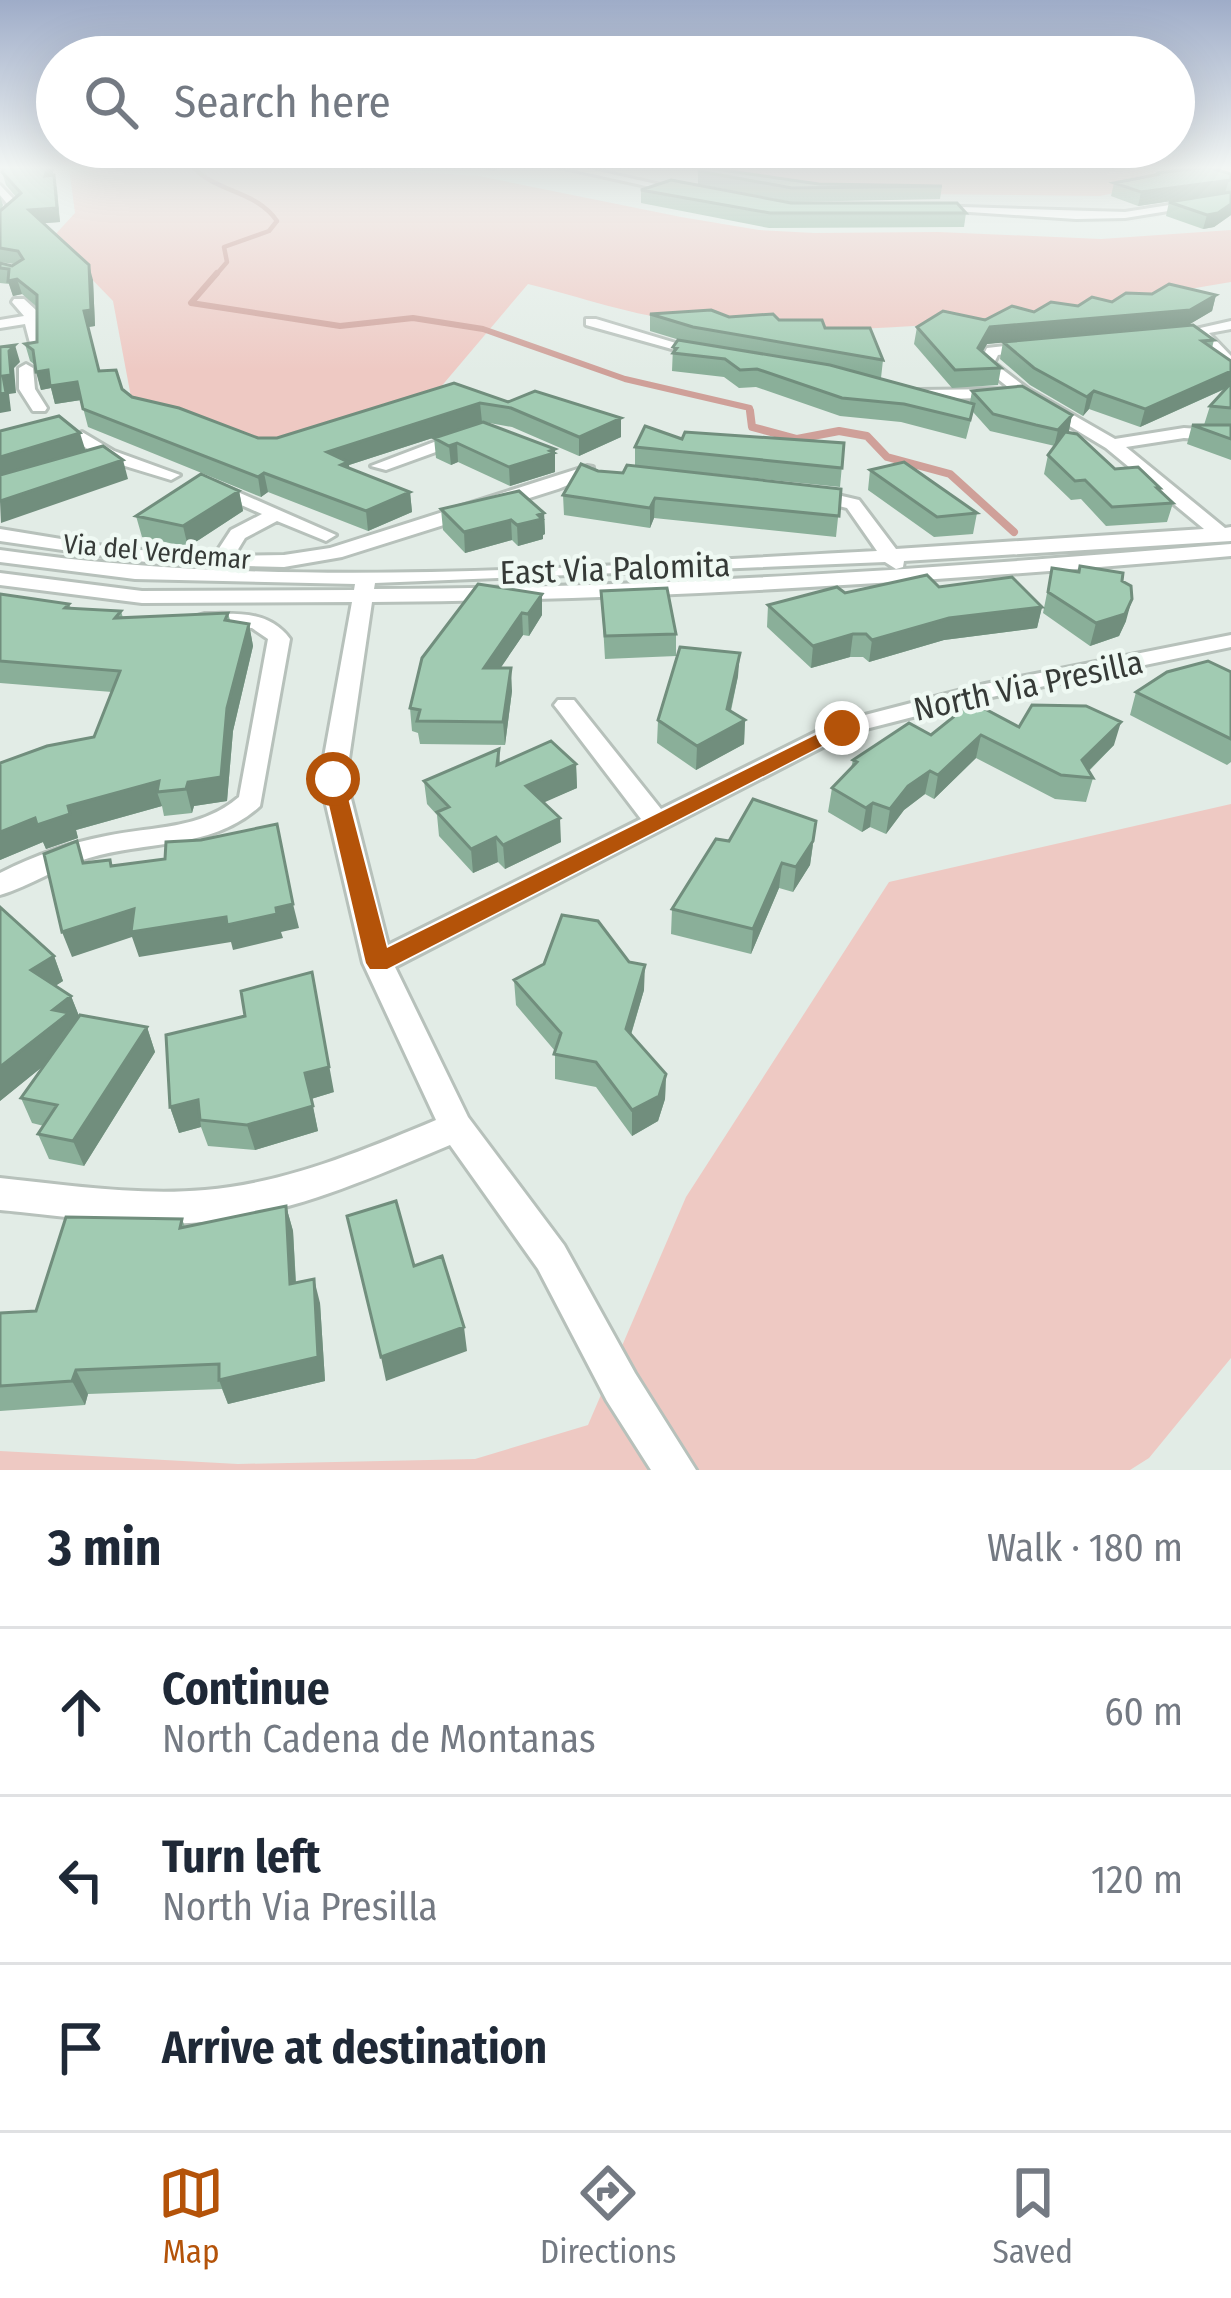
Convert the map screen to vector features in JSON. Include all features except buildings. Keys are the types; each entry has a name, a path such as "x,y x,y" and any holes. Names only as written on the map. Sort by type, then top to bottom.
{"street":[{"path":"19,302 33,319 35,340"},
{"path":"0,324 33,319"},
{"path":"591,322 628,336 727,357"},
{"path":"1153,338 1231,325"},
{"path":"1201,333 1231,365"},
{"path":"1042,346 992,351 986,364 1112,444 1229,540"},
{"path":"26,368 20,390 39,408"},
{"path":"892,390 962,398 1024,392"},
{"path":"380,466 483,431"},
{"path":"1112,444 1184,433 1231,436"},
{"path":"82,437 108,455 171,475"},
{"path":"86,462 108,455"},
{"name":"Via del Verdemar","path":"0,535 187,559 279,562 358,548 454,513 531,496 596,472 567,462"},
{"path":"213,486 326,535"},
{"path":"792,492 835,496 853,504 897,565"},
{"path":"222,559 238,534 276,514"},
{"name":"East Via Palomita","path":"0,579 142,597 897,565 1229,540"},
{"name":"East Via Palomita","path":"0,556 159,576 364,589"},
{"path":"364,589 333,779 378,963 456,1127 551,1257 621,1387 675,1470"},
{"path":"0,885 111,843 212,828 252,813 278,632 251,622 112,618"},
{"name":"North Via Presilla","path":"378,963 842,728 985,691 1231,641"},
{"path":"566,705 657,822"},
{"path":"0,1194 204,1206 341,1175 456,1127"}],"shaded area":[{"path":"999,235 1101,239 1231,235 1231,282 961,322 825,329 668,319 528,284 423,408 270,450 131,397 113,301 52,238"},
{"path":"1231,804 1231,1358 1149,1458 1130,1470 0,1470 0,1451 238,1464 475,1459 588,1425 686,1197 889,882"}],"waterway":[{"path":"215,276 227,262 224,247 259,235"},
{"path":"217,273 191,303 340,326 413,318 483,329 625,379 750,408 751,414"},
{"path":"750,411 752,427 797,439 839,431 867,436 887,457 950,474 1014,532"}],"route":[{"path":"333,779 378,963 842,728"}]}
